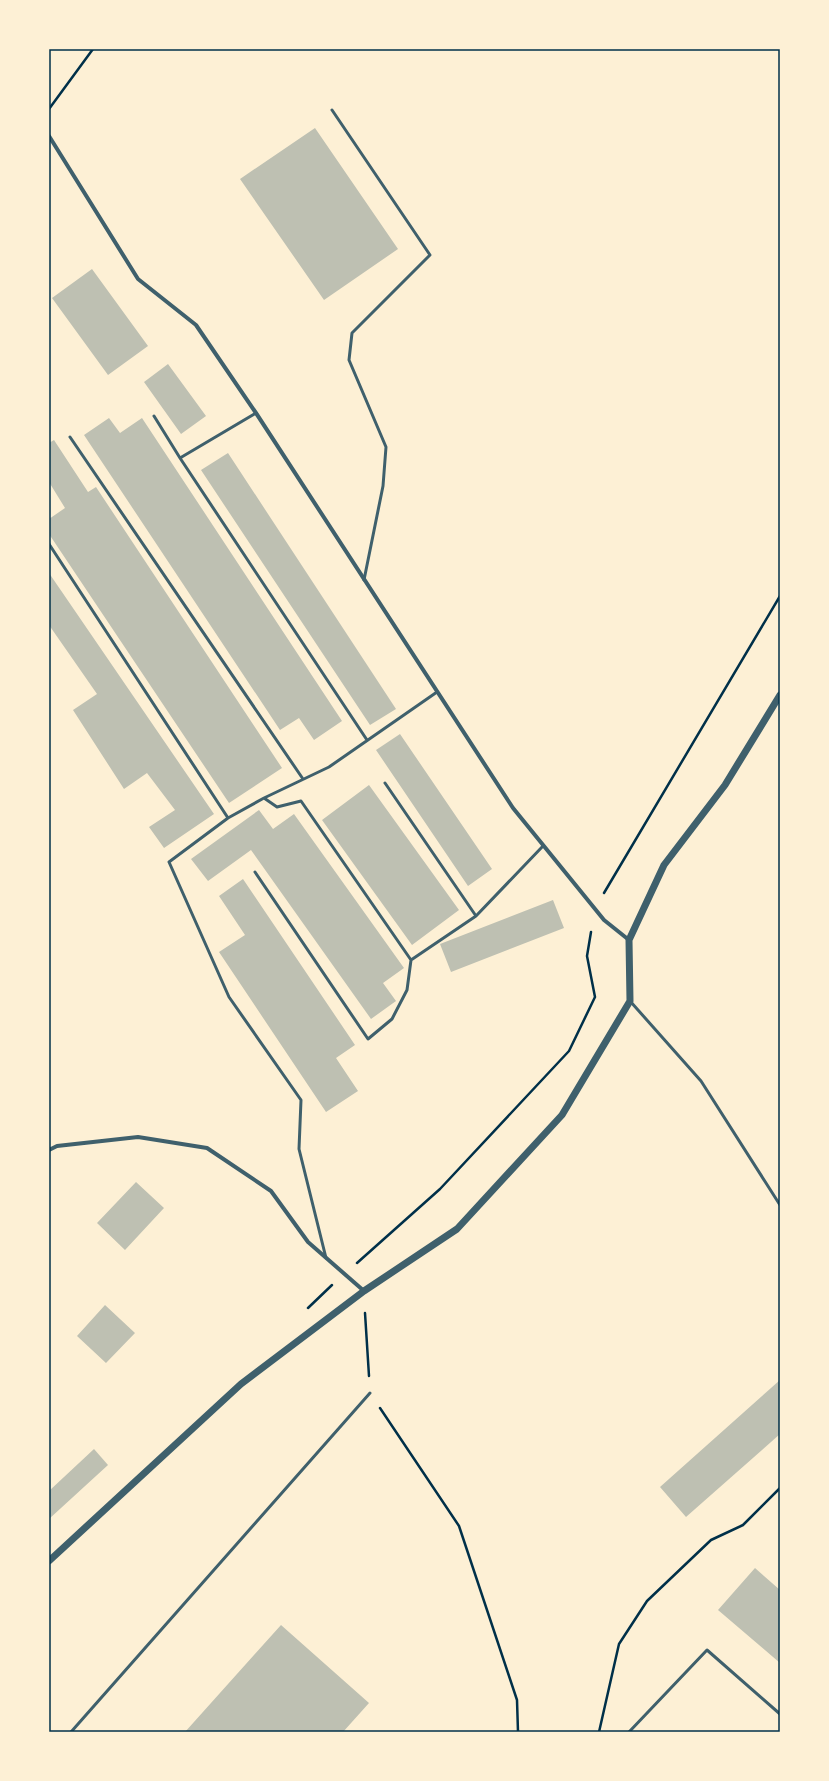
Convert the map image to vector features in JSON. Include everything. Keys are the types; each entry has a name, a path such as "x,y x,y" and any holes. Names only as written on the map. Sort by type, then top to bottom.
{"street":[{"path":"49,136 138,279 196,325 256,413 513,808 604,920 629,940"},
{"path":"49,1561 241,1384 364,1292 457,1229 562,1115 630,1001 629,940 664,865 725,785 780,695"},
{"path":"49,1150 57,1146 138,1137 207,1148 271,1191 308,1242 364,1292"}],"lane":[{"path":"332,110 430,255 352,333 349,360 386,447 383,486 364,580"},
{"path":"180,458 256,413"},
{"path":"154,416 180,458 367,740"},
{"path":"70,436 303,779"},
{"path":"49,544 228,818"},
{"path":"326,1259 299,1149 301,1100 229,997 169,862 228,818 264,798 329,767 437,692"},
{"path":"385,783 476,916"},
{"path":"255,872 368,1039 392,1019 407,990 411,960 301,801 277,807 264,798"},
{"path":"411,960 476,916 543,846"},
{"path":"630,1001 701,1081 780,1205"},
{"path":"71,1732 370,1393"},
{"path":"629,1732 707,1650 780,1714"}],"path":[{"path":"49,108 93,49"},
{"path":"303,1312 440,1189 569,1051 595,997 587,956 595,909 780,596"},
{"path":"364,1292 370,1393 459,1526 517,1700 518,1732"},
{"path":"599,1732 619,1644 648,1601 710,1540 743,1524 780,1488"}],"building":[{"path":"315,128 398,249 324,300 240,179"},
{"path":"92,269 148,346 108,375 52,298"},
{"path":"168,364 206,416 181,434 144,382"},
{"path":"109,418 120,433 142,418 342,721 314,740 299,718 280,730 84,435"},
{"path":"54,440 88,492 96,487 282,768 229,803 49,534 49,519 65,508 49,482 49,443"},
{"path":"228,453 396,709 370,725 201,470"},
{"path":"49,573 214,814 164,848 149,827 175,810 147,773 124,789 73,710 97,694 49,625"},
{"path":"400,734 492,869 468,886 376,750"},
{"path":"369,785 459,910 412,945 322,820"},
{"path":"259,810 273,829 294,814 404,968 383,983 396,1001 371,1019 251,850 208,881 191,859"},
{"path":"243,879 355,1045 336,1058 358,1091 326,1112 219,952 245,935 219,896"},
{"path":"553,900 564,928 451,972 440,944"},
{"path":"136,1182 164,1208 125,1250 97,1223"},
{"path":"105,1305 135,1333 106,1363 77,1336"},
{"path":"780,1380 780,1434 686,1517 660,1487"},
{"path":"94,1449 108,1465 49,1519 49,1491"},
{"path":"755,1568 780,1590 780,1663 718,1610"},
{"path":"281,1625 369,1703 343,1732 185,1732"}]}
